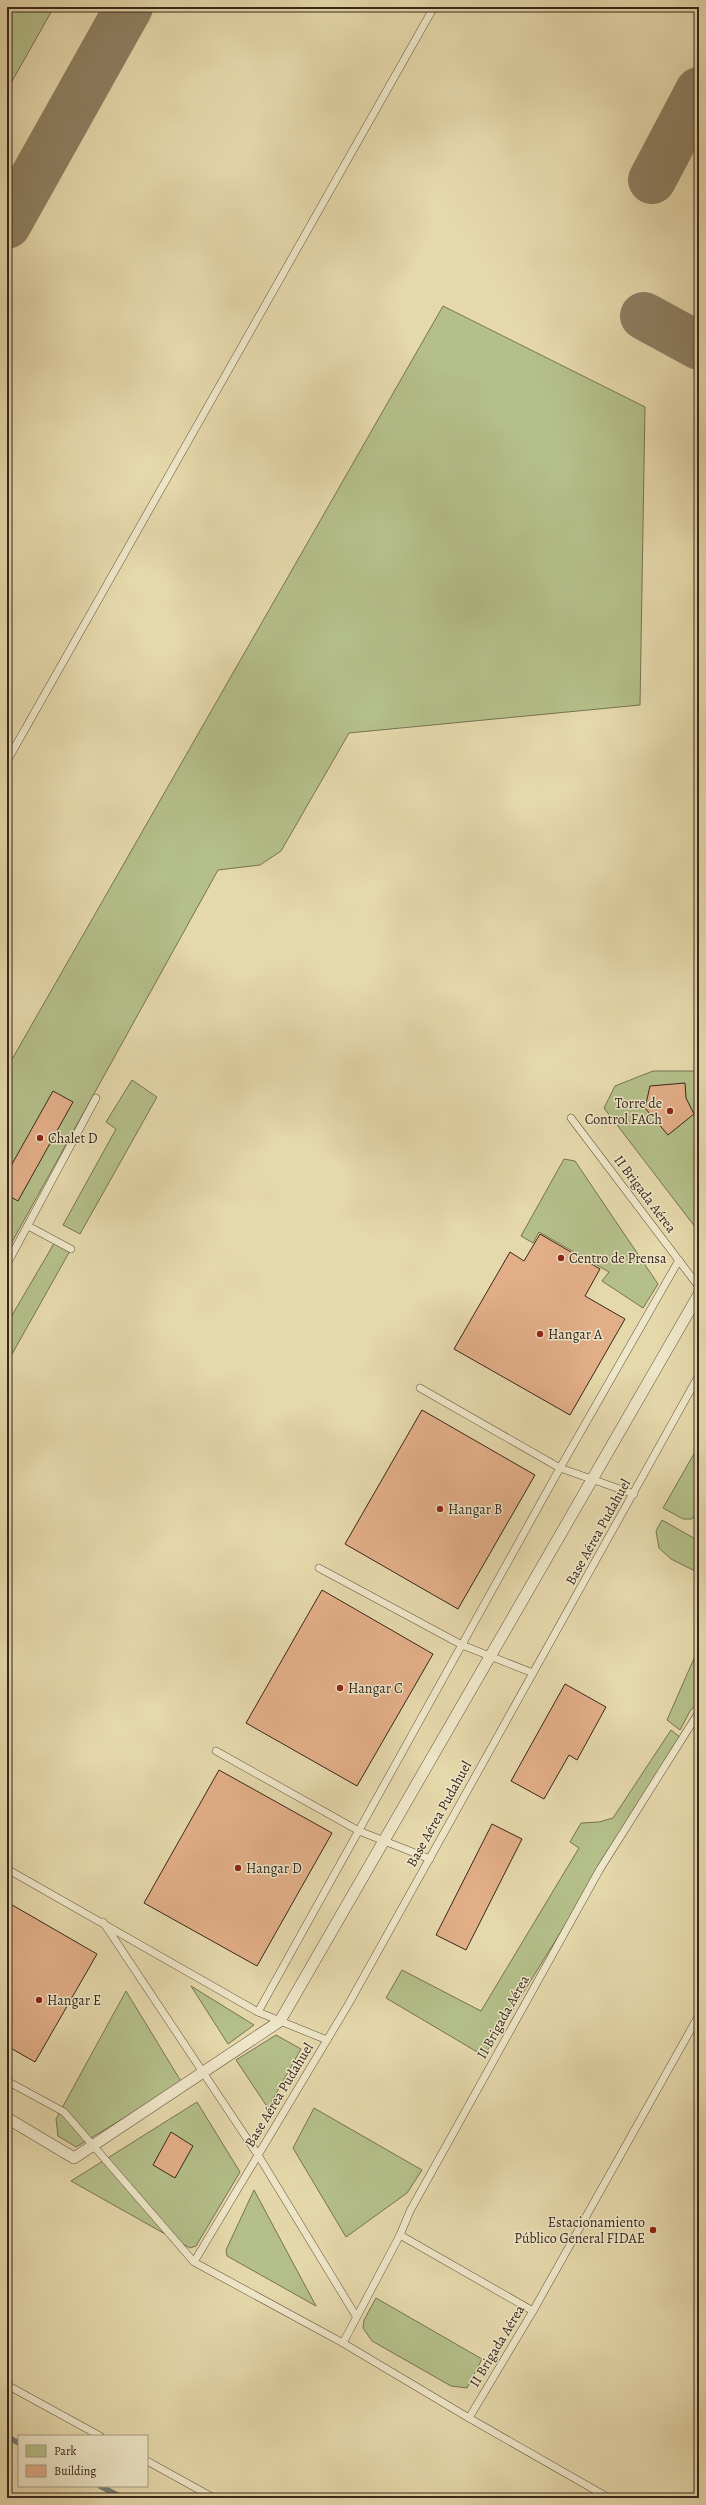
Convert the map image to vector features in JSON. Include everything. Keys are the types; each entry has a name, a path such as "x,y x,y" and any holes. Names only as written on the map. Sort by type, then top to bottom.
{"street":[{"path":"7,2118 74,2158 280,2021 699,1294"}],"lane":[{"path":"7,761 434,7"},
{"path":"7,1264 96,1098"},
{"name":"II Brigada Aérea","path":"571,1118 699,1287"},
{"path":"28,1226 72,1249"},
{"path":"258,2012 560,1468 679,1260"},
{"name":"Base Aérea Pudahuel","path":"194,2262 327,2040 634,1494 699,1375"},
{"path":"420,1388 560,1468 634,1494"},
{"path":"319,1568 462,1645 533,1673"},
{"name":"II Brigada Aérea","path":"343,2343 356,2316 400,2236 410,2211 600,1869 699,1712"},
{"path":"216,1751 359,1831 430,1858"},
{"path":"7,1869 103,1922 258,2012 327,2040"},
{"path":"103,1922 258,2155 356,2316"},
{"name":"II Brigada Aérea","path":"469,2418 533,2311 699,2015"},
{"path":"7,2080 64,2112 194,2262 343,2343 469,2418 609,2498"},
{"path":"400,2236 533,2311"},
{"path":"7,2385 98,2435"},
{"path":"148,2462 214,2498"}],"green space":[{"path":"7,7 54,7 7,90"},
{"path":"443,306 645,407 640,705 349,733 281,851 260,865 218,870 7,1251 7,1068"},
{"path":"653,1071 699,1071 699,1232 604,1108 615,1086"},
{"path":"132,1080 157,1097 80,1234 63,1225 116,1129 106,1122"},
{"path":"564,1159 575,1161 658,1284 643,1308 602,1281 609,1272 539,1232 533,1243 521,1236"},
{"path":"56,1240 71,1249 7,1363 7,1324"},
{"path":"699,1445 699,1507 692,1519 683,1519 663,1508"},
{"path":"662,1520 699,1541 699,1573 671,1559 659,1548 656,1531"},
{"path":"699,1647 699,1701 690,1711 680,1730 667,1720"},
{"path":"671,1730 681,1738 484,2056 386,1998 402,1970 481,2011 579,1848 570,1842 581,1823 599,1822 613,1818"},
{"path":"191,1986 254,2025 228,2044"},
{"path":"126,1991 182,2083 76,2147 58,2136 56,2119"},
{"path":"276,2035 301,2049 268,2108 236,2060"},
{"path":"197,2102 240,2172 196,2246 190,2248 71,2181"},
{"path":"314,2108 422,2170 407,2193 346,2237 293,2148"},
{"path":"254,2190 316,2306 227,2256 226,2250"},
{"path":"376,2298 482,2359 467,2388 451,2386 372,2341 363,2328 364,2320"}],"building":[{"name":"Torre de Control FACh","path":"685,1083 686,1098 694,1114 668,1135 645,1108 650,1086"},
{"name":"Chalet D","path":"53,1091 73,1102 18,1201 7,1195 7,1173"},
{"name":"Hangar A","path":"540,1234 600,1269 585,1296 625,1319 570,1415 454,1349 510,1252 524,1261"},
{"name":"Hangar B","path":"422,1410 535,1475 458,1609 345,1544"},
{"name":"Hangar C","path":"322,1590 433,1654 357,1786 246,1723"},
{"path":"565,1684 606,1707 577,1760 569,1755 544,1799 511,1781"},
{"name":"Hangar D","path":"219,1770 332,1833 257,1966 144,1903"},
{"path":"492,1824 522,1839 466,1950 436,1935"},
{"name":"Hangar E","path":"7,1902 97,1954 35,2062 7,2046"},
{"path":"171,2132 193,2146 175,2178 153,2165"}],"waterway":[{"path":"7,2437 18,2442"},
{"path":"102,2487 123,2498"}],"taxiway":[{"path":"7,225 129,7"},
{"path":"652,180 699,91"},
{"path":"644,316 699,346"}],"place":[{"name":"Torre de Control FACh","path":"670,1111"},
{"name":"Chalet D","path":"40,1138"},
{"name":"Centro de Prensa","path":"561,1258"},
{"name":"Hangar A","path":"540,1334"},
{"name":"Hangar B","path":"440,1509"},
{"name":"Hangar C","path":"340,1688"},
{"name":"Hangar D","path":"238,1868"},
{"name":"Hangar E","path":"39,2000"},
{"name":"Estacionamiento Público General FIDAE","path":"653,2230"}]}
